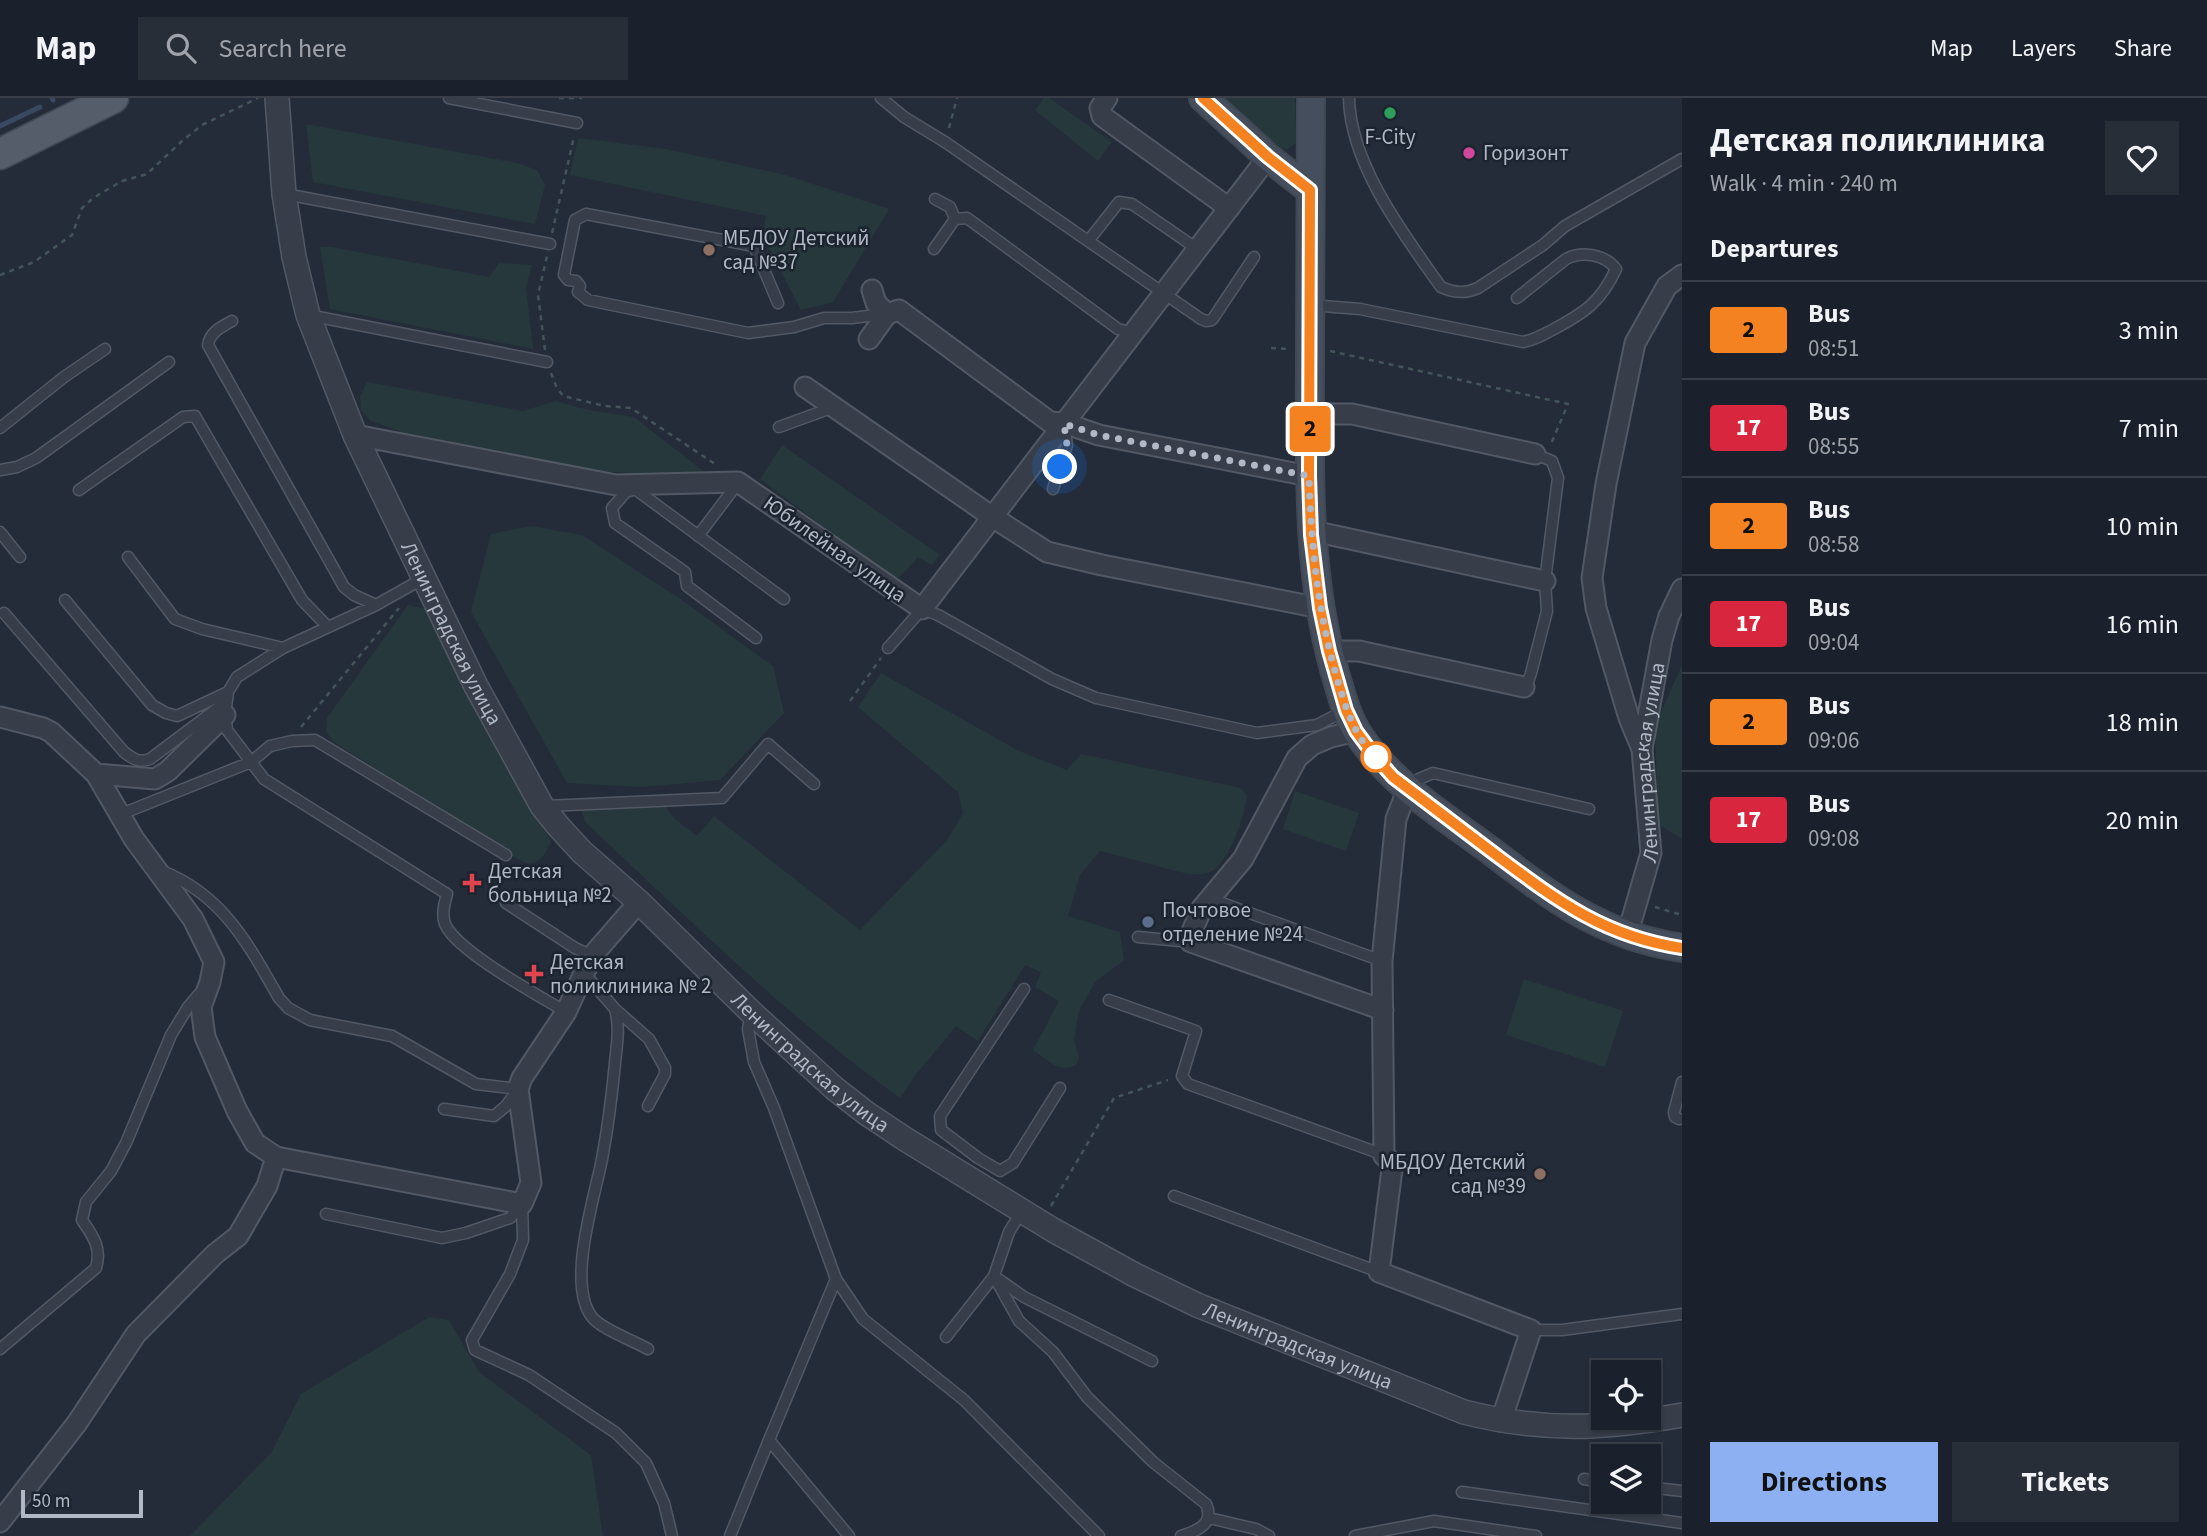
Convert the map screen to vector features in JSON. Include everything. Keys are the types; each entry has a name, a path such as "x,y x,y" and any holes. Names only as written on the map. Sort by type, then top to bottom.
{"main road":[{"path":"0,154 75,106 113,98"},
{"path":"1203,98 1268,157 1310,190"},
{"path":"1311,98 1311,535 1320,608 1329,651 1351,721 1373,754 1393,777 1551,896 1590,920 1627,936 1682,948"}],"street":[{"name":"Ленинградская улица","path":"277,98 284,194 294,257 308,314 355,435 476,686 542,806 582,852 639,902 751,1012 866,1113 939,1160 975,1168 1022,1210 1042,1223 1135,1275 1197,1305 1464,1412 1501,1421 1576,1428 1638,1423 1682,1415"},
{"path":"1107,98 1100,108 1102,116 1229,208"},
{"name":"Юбилейная улица","path":"738,482 922,609 1268,157"},
{"path":"1642,749 1629,718 1596,608 1592,578 1606,484 1635,343 1667,286 1682,275"},
{"path":"872,290 876,303 887,314"},
{"path":"869,339 887,314 899,310 1050,422 1099,435 1309,476"},
{"path":"805,387 994,518 1048,552 1320,608"},
{"path":"1310,414 1352,414 1540,456"},
{"path":"355,435 618,491 738,482"},
{"path":"1311,535 1322,533 1545,581"},
{"name":"Ленинградская улица","path":"1627,936 1651,853 1642,749 1662,640 1682,589"},
{"path":"1329,651 1359,652 1524,687"},
{"path":"96,774 155,779 168,771 226,703"},
{"path":"0,717 43,727 96,774 119,815 198,930 214,962 201,1007 205,1037 237,1111 255,1143 276,1157 522,1204 531,1183 518,1089 522,1078 566,1012 588,964 639,902"},
{"path":"1351,721 1331,737 1311,745 1297,758 1243,859 1202,908 1190,936 1191,942 1383,1010"},
{"path":"1408,788 1396,819 1382,961 1384,1156 1391,1161 1392,1169 1379,1272 1531,1330 1501,1421"},
{"path":"0,1522 77,1423 136,1334 215,1254 238,1236 267,1186 276,1157"}],"lane":[{"path":"449,98 577,123"},
{"path":"881,98 904,117 1089,240 1200,319 1212,320 1254,257"},
{"path":"1349,98 1349,119 1360,153 1394,220 1441,287 1451,292 1470,292 1478,288 1543,245 1565,226 1682,159"},
{"path":"284,194 550,244"},
{"path":"936,199 950,207 955,219"},
{"path":"1089,240 1119,202 1132,204 1196,248"},
{"path":"778,303 754,246 586,214 575,220 564,275 568,280 576,281 580,286 579,292 589,300 748,333 794,327 824,318 887,314"},
{"path":"934,249 955,219"},
{"path":"955,219 967,219 1118,329 1133,333"},
{"path":"1310,305 1360,309 1523,342 1533,340 1584,313 1609,284 1616,269 1613,264 1595,256 1576,254 1517,298"},
{"path":"308,314 547,362"},
{"path":"232,321 209,337 208,345 344,587 376,605"},
{"path":"0,428 64,377 105,349"},
{"path":"0,470 17,467 36,458 169,362"},
{"path":"779,428 835,407"},
{"path":"79,490 183,417 195,416 302,600 328,626"},
{"path":"1053,489 1067,445 1064,424"},
{"path":"1524,687 1531,673 1547,611 1545,581 1558,478 1552,461 1540,456"},
{"path":"698,536 738,482"},
{"path":"756,638 687,586 685,572 615,523 612,508 618,491 635,489 784,599"},
{"path":"0,532 20,557"},
{"path":"128,556 175,619 202,629 283,648"},
{"path":"424,578 376,605 283,648 237,677 226,703 227,730 264,779 447,894 443,909 445,925 462,946 566,1012"},
{"path":"65,600 152,705 177,716 226,703"},
{"path":"888,648 922,609 938,615 1052,679 1096,698 1257,733 1351,721"},
{"path":"4,612 124,752 135,760 143,762 150,759 226,703"},
{"path":"119,815 251,762 270,746 315,740 506,855"},
{"path":"542,806 722,798 768,744 814,784"},
{"path":"1408,788 1433,773 1590,809"},
{"path":"156,869 186,880 216,904 237,929 279,998 288,1008 310,1020 392,1036 476,1084 518,1089"},
{"path":"1211,899 1382,961"},
{"path":"506,902 575,948 615,1009 649,1039 665,1073 648,1107"},
{"path":"1138,937 1191,942"},
{"path":"0,1349 96,1268 100,1256 96,1241 82,1220 86,1202 111,1171 126,1143 171,1035 188,1007 210,982"},
{"path":"1024,989 940,1116 941,1130 962,1147 975,1168 1000,1171 1013,1163 1060,1088"},
{"path":"1108,1000 1196,1031 1182,1076 1188,1084 1384,1156"},
{"path":"615,1009 618,1031 613,1090 602,1158 583,1243 582,1271 585,1299 592,1317 648,1349"},
{"path":"751,1012 749,1037 754,1062 774,1108 836,1279 863,1319 964,1400 1099,1536"},
{"path":"1679,1119 1674,1112 1682,1082"},
{"path":"444,1109 494,1116 518,1089"},
{"path":"939,1160 962,1147"},
{"path":"1174,1196 1379,1272"},
{"path":"326,1214 442,1238 510,1218 522,1204"},
{"path":"522,1204 523,1240 510,1274 472,1340 472,1345 475,1350 529,1375 616,1433 646,1463 664,1503 672,1536"},
{"path":"946,1337 994,1276 1009,1232 1022,1210"},
{"path":"994,1276 1024,1297 1152,1361"},
{"path":"994,1276 1019,1321 1053,1353 1087,1397 1153,1462 1206,1504 1210,1511 1209,1518 1200,1529 1181,1536"},
{"path":"730,1536 836,1279"},
{"path":"1531,1330 1562,1330 1682,1314"},
{"path":"769,1440 849,1536"},
{"path":"1584,1479 1591,1480"},
{"path":"1661,1489 1682,1492"},
{"path":"1462,1492 1682,1523"},
{"path":"1209,1518 1269,1536"},
{"path":"1356,1536 1434,1521 1536,1536"}],"path":[{"path":"0,275 34,262 72,235 82,208 93,198 122,181 147,174 202,125 258,98"},
{"path":"559,98 582,98"},
{"path":"945,142 957,98"},
{"path":"577,123 538,295 547,362 555,386 563,396 605,406 631,408 685,446 729,472 738,482"},
{"path":"1324,350 1568,404 1540,456"},
{"path":"306,720 398,609"},
{"path":"850,701 888,648"},
{"path":"1637,903 1682,915"},
{"path":"1042,1223 1114,1098 1182,1076"}],"shaded area":[{"path":"1044,98 1049,98 1112,142 1098,161 1035,110"},
{"path":"1213,98 1295,98 1296,143 1287,150 1268,141"},
{"path":"306,124 517,163 537,170 545,185 535,224 313,182"},
{"path":"578,138 666,149 786,175 889,209 833,302 801,310 763,237 766,216 570,175"},
{"path":"320,247 489,277 499,263 532,265 526,287 533,349 330,309"},
{"path":"367,382 523,411 555,401 634,417 707,474 596,471 419,438 371,421 361,410 360,397"},
{"path":"782,445 940,555 932,565 918,557 896,581 760,479"},
{"path":"531,526 582,535 676,596 773,666 784,713 720,780 642,787 567,783 471,612 491,534"},
{"path":"408,605 427,609 551,842 538,861 528,863 515,857 334,742 326,732 327,718"},
{"path":"1682,665 1682,839 1658,824 1655,726"},
{"path":"881,673 1017,750 1067,770 1081,754 1241,788 1247,796 1232,845 1212,871 1188,874 1100,851 1080,875 1068,916 1120,932 1124,960 1095,982 1079,1011 1074,1039 1079,1057 1076,1065 1059,1067 1033,1050 1059,1001 1035,987 1041,972 1025,965 978,1041 956,1026 900,1098 777,1000 585,822 581,809 662,803 675,819 697,836 714,816 860,930 947,840 963,813 958,792 858,707"},
{"path":"1295,791 1359,813 1346,851 1283,829"},
{"path":"1524,979 1623,1011 1605,1067 1506,1035"},
{"path":"429,1317 449,1320 479,1372 591,1455 603,1536 190,1536 271,1453 301,1394"}],"waterway":[{"path":"0,126 40,107"}],"bus line":[{"name":"2","path":"1203,98 1268,157 1310,190 1311,535 1320,608 1329,651 1346,710 1356,731 1393,777 1551,896 1590,920 1627,936 1682,948"}],"place":[{"name":"F-City","path":"1390,113"},
{"name":"Горизонт","path":"1469,153"},
{"name":"МБДОУ Детский сад №37","path":"709,250"},
{"name":"Детская больница №2","path":"472,883"},
{"name":"Почтовое отделение №24","path":"1148,922"},
{"name":"Детская поликлиника № 2","path":"534,974"},
{"name":"МБДОУ Детский сад №39","path":"1540,1174"}],"route":[{"path":"1060,467 1067,445 1064,424 1099,435 1309,476 1311,535 1320,608 1329,651 1346,710 1356,731 1376,757"}]}
